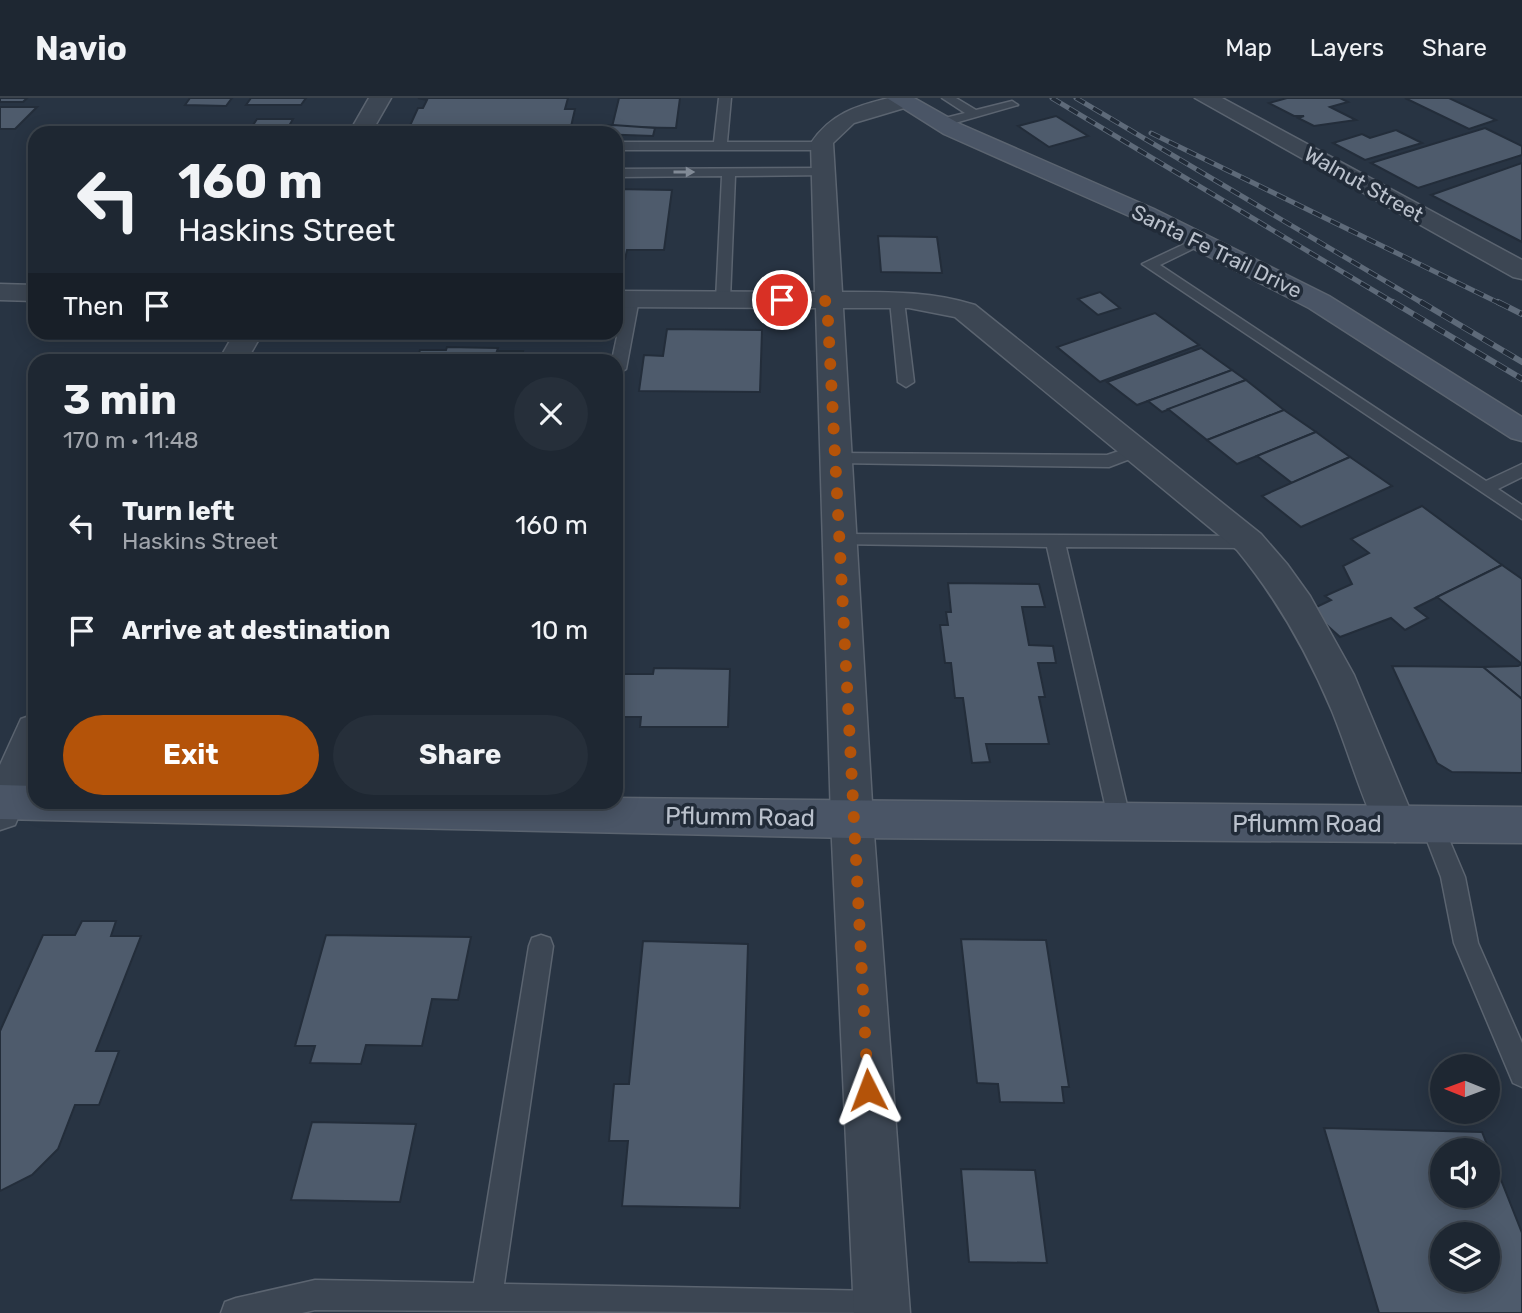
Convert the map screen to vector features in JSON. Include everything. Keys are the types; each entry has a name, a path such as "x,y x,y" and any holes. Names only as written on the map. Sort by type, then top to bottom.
{"main road":[{"name":"Santa Fe Trail Drive","path":"900,100 944,111 1319,302 1522,431"},
{"name":"Pflumm Road","path":"1,806 28,806"},
{"name":"Pflumm Road","path":"183,809 852,820 1522,825"}],"street":[{"path":"364,126 380,98"},
{"name":"Walnut Street","path":"1206,98 1522,271"},
{"path":"882,1309 852,820 822,159 829,130 842,121 900,100"},
{"path":"0,292 28,293"},
{"path":"624,299 931,302 965,311 1250,542 1272,567 1305,617 1414,825"},
{"path":"1,806 28,746"}],"lane":[{"path":"720,146 724,98"},
{"path":"944,111 974,114 1012,105"},
{"path":"944,111 974,114"},
{"path":"623,146 720,146 822,159"},
{"path":"623,173 729,172 822,159"},
{"path":"723,300 729,172"},
{"path":"1202,241 1149,264 1522,513"},
{"path":"897,301 906,382"},
{"path":"835,458 1109,461 1137,450"},
{"path":"1485,488 1522,470"},
{"path":"840,540 1250,542"},
{"path":"1055,541 1120,822"},
{"path":"1414,825 1453,877 1466,943 1522,1074"},
{"path":"487,1298 541,946"},
{"path":"236,1313 315,1295 882,1309"}],"building":[{"path":"0,98 27,98 23,102 0,102"},
{"path":"190,98 232,98 226,106 185,105"},
{"path":"251,98 306,98 301,105 246,105"},
{"path":"418,98 568,98 565,109 575,109 571,126 410,126 418,108 423,108 427,100"},
{"path":"619,98 680,98 676,128 612,126"},
{"path":"1287,98 1340,98 1348,102 1330,107 1356,120 1314,126 1298,118 1304,116 1294,116 1269,103"},
{"path":"1405,98 1449,98 1496,120 1469,129"},
{"path":"0,107 37,107 15,129 0,129"},
{"path":"1056,116 1088,136 1049,147 1018,126"},
{"path":"257,119 293,119 289,126 252,126"},
{"path":"613,125 655,128 653,136 623,135 623,126 588,126"},
{"path":"1485,128 1522,146 1522,155 1418,188 1371,163"},
{"path":"1396,130 1422,143 1365,160 1333,143 1362,134 1370,138"},
{"path":"1522,163 1522,242 1431,195"},
{"path":"623,189 672,190 664,250 627,250 625,259"},
{"path":"878,236 937,237 942,273 881,272"},
{"path":"1100,292 1120,308 1098,315 1078,299"},
{"path":"1155,313 1199,345 1100,382 1057,347"},
{"path":"667,329 762,330 760,392 639,391 644,355 663,356"},
{"path":"447,347 523,351 522,354 419,354 420,350 446,350"},
{"path":"1201,348 1232,370 1137,405 1107,382"},
{"path":"1232,370 1246,380 1162,412 1148,401"},
{"path":"1246,380 1284,410 1207,440 1168,409"},
{"path":"1284,410 1316,432 1237,464 1207,440"},
{"path":"1316,432 1350,457 1292,483 1257,456"},
{"path":"1350,457 1392,486 1301,527 1262,496"},
{"path":"1422,506 1502,565 1415,608 1428,618 1405,630 1391,618 1340,637 1310,610 1331,600 1325,596 1352,584 1343,566 1369,553 1351,539"},
{"path":"1502,565 1522,579 1522,664 1437,597"},
{"path":"948,583 1039,584 1045,607 1022,607 1029,645 1053,646 1056,663 1038,663 1045,697 1039,697 1049,744 986,744 990,762 972,763 963,698 955,698 951,663 945,663 940,625 948,625 946,612 951,612"},
{"path":"1522,664 1522,699 1483,667 1518,666"},
{"path":"1392,666 1483,667 1522,699 1522,773 1452,772 1437,763"},
{"path":"654,668 730,669 728,727 640,727 641,717 623,717 623,674 653,674"},
{"path":"82,921 116,921 111,936 141,936 96,1051 119,1051 99,1105 75,1105 58,1149 32,1175 0,1191 0,1031 43,935 75,935"},
{"path":"326,935 471,937 458,1000 432,999 422,1046 366,1045 361,1064 310,1063 315,1046 295,1046"},
{"path":"961,939 1046,940 1069,1087 1062,1087 1064,1103 1000,1102 998,1084 977,1083"},
{"path":"643,941 748,944 740,1208 622,1206 628,1141 609,1141 614,1084 629,1084"},
{"path":"312,1122 416,1124 400,1202 291,1200"},
{"path":"1324,1128 1482,1132 1484,1138 1430,1138 1430,1208 1500,1208 1500,1177 1522,1233 1522,1313 1379,1313"},
{"path":"961,1169 1035,1170 1047,1263 969,1262"}],"railway":[{"path":"1052,98 1396,304"},
{"path":"1076,98 1424,304"},
{"path":"1151,133 1501,304"},
{"path":"1393,302 1522,379"},
{"path":"1421,302 1522,362"},
{"path":"1498,302 1522,314"}],"route":[{"path":"782,300 827,301 868,1090"}]}
